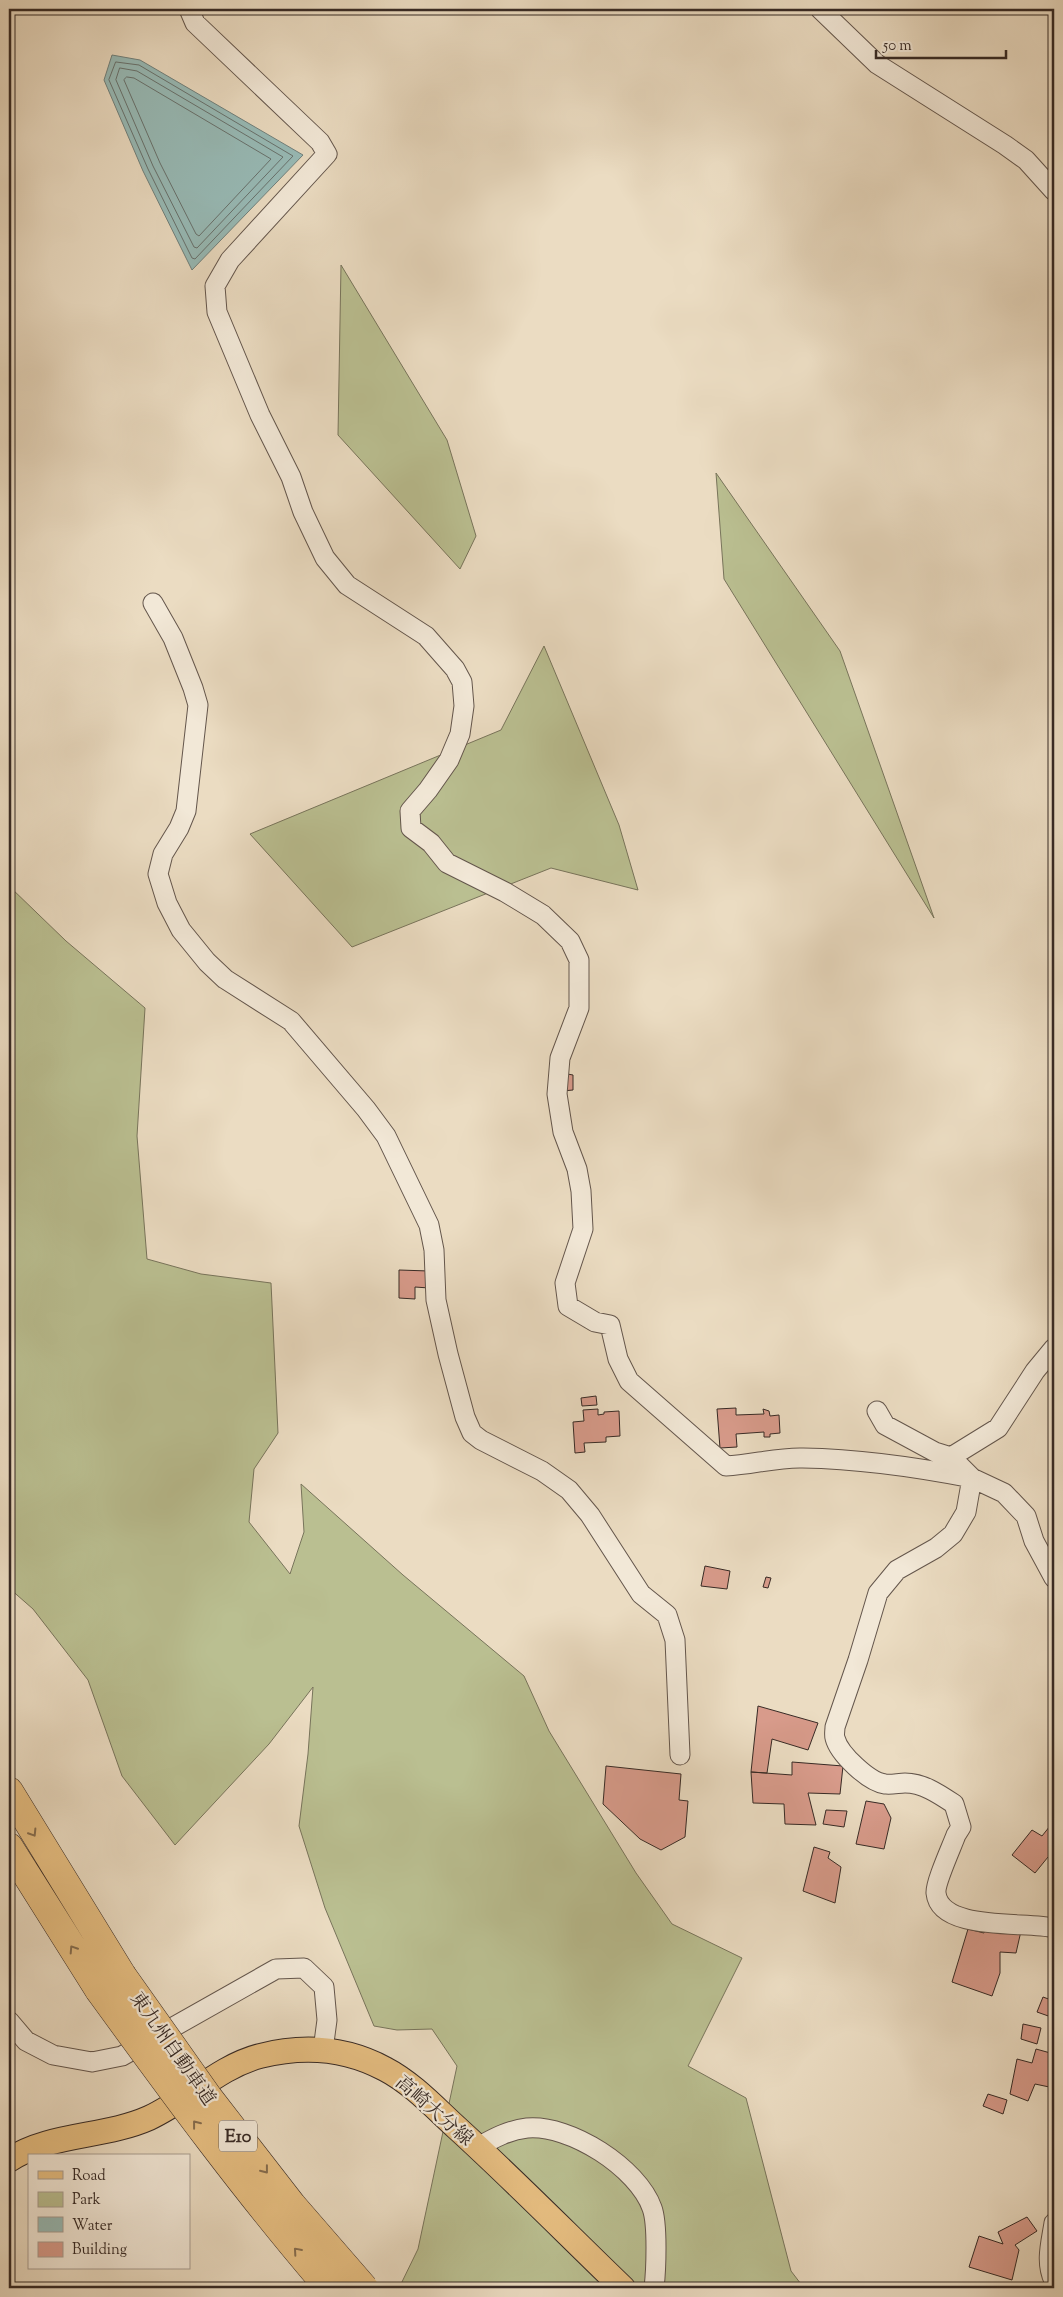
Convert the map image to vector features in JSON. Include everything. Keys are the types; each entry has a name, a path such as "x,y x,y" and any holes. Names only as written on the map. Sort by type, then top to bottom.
{"highway":[{"name":"東九州自動車道","path":"9,1791 122,1975 215,2105 292,2205 364,2288"},
{"name":"東九州自動車道","path":"9,1847 100,1990 185,2109 274,2225 329,2288"}],"main road":[{"name":"高崎大分線","path":"9,2160 19,2153 48,2143 125,2127 151,2117 242,2061 283,2051 322,2050 355,2056 398,2077 478,2147 623,2288"}],"street":[{"path":"189,9 194,23 320,142 327,154 230,260 215,286 217,312 260,415 290,477 303,512 325,558 347,585 426,636 455,669 462,682 464,706 460,734 449,760 428,790 410,811 411,828 431,843 447,862 506,892 543,915 570,941 579,960 579,1008 560,1058 557,1094 563,1132 577,1169 582,1191 583,1229 565,1283 568,1306 595,1322 610,1325 618,1359 630,1381 726,1466 746,1466 777,1458 803,1458 859,1461 972,1478 1004,1493 1026,1516 1034,1541 1054,1578"},
{"path":"820,9 877,64 1026,160 1054,191"},
{"path":"153,603 176,646 198,705 186,811 179,828 163,854 158,874 167,903 181,930 207,962 225,979 291,1022 360,1102 386,1136 429,1225 434,1250 436,1300 451,1363 472,1433 481,1440 542,1471 568,1490 590,1515 641,1594 667,1615 675,1640 680,1755"},
{"path":"951,1457 998,1428 1035,1371 1054,1348"},
{"path":"877,1411 885,1425 935,1452 951,1457 972,1478"},
{"path":"972,1478 966,1512 953,1534 936,1548 897,1570 878,1593 835,1727 835,1738 839,1747 856,1768 872,1778 885,1784 906,1782 927,1788 954,1804 961,1827 956,1835 936,1892 940,1903 948,1912 972,1921 1034,1924 1054,1928"},
{"path":"9,2021 26,2041 53,2055 92,2062 122,2056 276,1970 304,1968 324,1987 327,2020 322,2050"},
{"path":"478,2147 500,2134 526,2128 544,2128 571,2136 627,2171 640,2185 653,2210 655,2224 654,2288"},
{"path":"1054,2223 1049,2257 1049,2270 1054,2281"}],"green space":[{"path":"341,265 447,440 476,536 460,569 338,435"},
{"path":"716,473 840,651 934,918 724,579"},
{"path":"544,646 619,825 638,890 551,868 352,947 250,834 501,730"},
{"path":"9,886 66,941 145,1008 137,1136 147,1259 201,1274 271,1283 278,1433 254,1469 249,1522 290,1574 304,1532 301,1484 403,1575 524,1676 549,1731 636,1873 672,1924 742,1958 688,2066 746,2098 791,2271 804,2288 399,2288 418,2249 457,2066 432,2029 397,2030 374,2026 325,1908 299,1826 308,1754 313,1687 269,1744 175,1845 122,1776 88,1680 33,1609 9,1588"}],"water":[{"path":"112,55 140,60 303,155 192,270 143,171 104,80"}],"building":[{"path":"562,1073 573,1075 573,1090 562,1091"},
{"path":"399,1270 429,1271 429,1288 415,1287 415,1299 399,1298"},
{"path":"596,1396 597,1405 582,1406 581,1398"},
{"path":"736,1408 736,1415 764,1414 763,1409 769,1411 770,1416 779,1415 780,1433 770,1434 770,1437 764,1437 764,1432 736,1434 737,1447 720,1448 717,1409"},
{"path":"598,1409 598,1415 604,1414 604,1412 619,1411 620,1436 606,1437 606,1442 584,1443 585,1452 575,1453 573,1422 584,1421 583,1410"},
{"path":"705,1566 730,1571 727,1589 701,1586"},
{"path":"766,1577 771,1578 768,1588 763,1587"},
{"path":"758,1706 818,1723 808,1750 772,1739 767,1773 751,1772"},
{"path":"792,1762 843,1766 840,1794 808,1793 816,1825 785,1824 784,1804 753,1803 751,1772 792,1775"},
{"path":"606,1766 681,1774 679,1800 688,1801 685,1837 661,1850 640,1839 603,1804"},
{"path":"866,1801 884,1804 891,1818 884,1849 856,1844"},
{"path":"826,1810 847,1811 844,1827 823,1824"},
{"path":"1054,1821 1054,1864 1048,1857 1035,1873 1012,1855 1032,1830 1042,1836"},
{"path":"814,1847 830,1852 828,1858 841,1867 835,1903 803,1891"},
{"path":"985,1927 1021,1931 1016,1953 1000,1952 1000,1973 992,1996 952,1982 968,1929 984,1933"},
{"path":"1043,1997 1054,2001 1054,2018 1037,2012"},
{"path":"1023,2024 1041,2028 1037,2044 1021,2039"},
{"path":"1036,2049 1054,2054 1054,2088 1035,2084 1028,2101 1010,2094 1017,2059 1032,2063"},
{"path":"988,2094 1007,2100 1003,2114 983,2106"},
{"path":"1027,2217 1037,2231 1015,2245 1019,2250 1012,2280 969,2267 979,2236 1003,2244 998,2232"}]}
